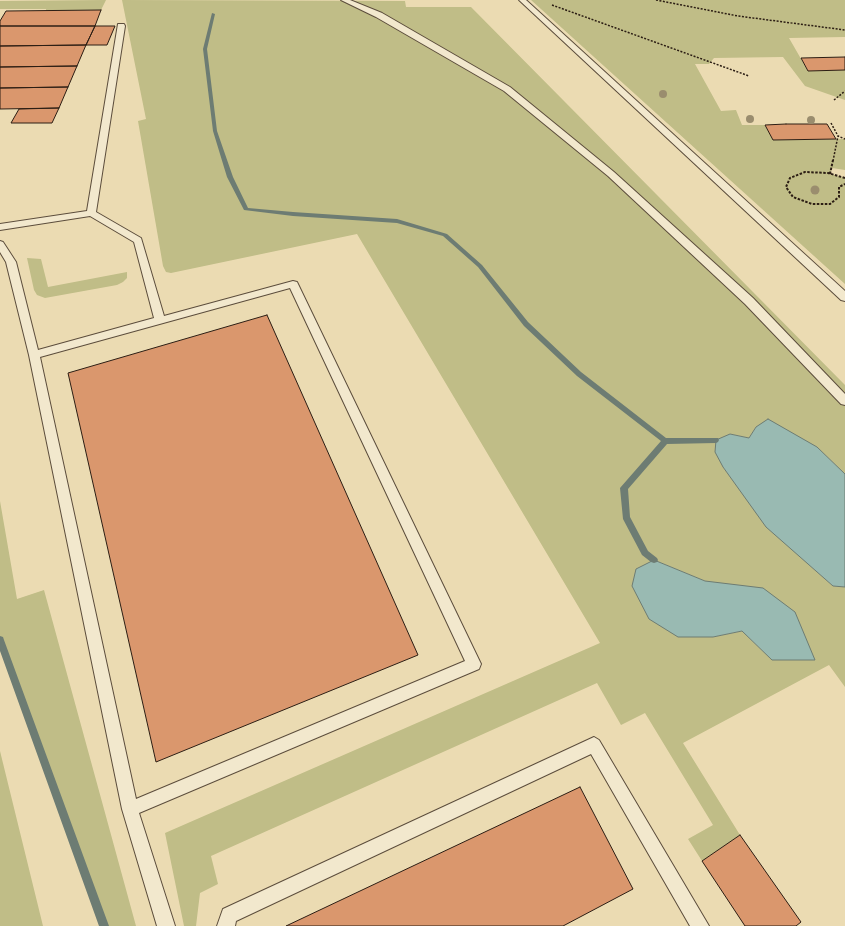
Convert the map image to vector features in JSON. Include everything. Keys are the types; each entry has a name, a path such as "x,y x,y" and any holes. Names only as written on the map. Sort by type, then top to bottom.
{"lane":[{"path":"344,0 379,15 514,94 611,174 749,301 845,401"},
{"path":"522,0 845,297"},
{"path":"91,213 121,26"},
{"path":"0,228 91,213 138,240 160,321"},
{"path":"0,244 11,262 34,355 130,809 166,926"},
{"path":"34,355 293,284 474,664 130,809"},
{"path":"226,926 229,915 594,745 700,926"}],"path":[{"path":"656,0 738,16 845,30"},
{"path":"546,3 749,76"},
{"path":"834,100 845,91"},
{"path":"831,123 838,136 845,140"},
{"path":"830,174 838,136"},
{"path":"845,178 830,174 805,172 790,178 786,187 793,196 812,204 830,204 839,198 839,187 845,184"}],"shaded area":[{"path":"106,0 101,10 46,11 46,9 0,9 0,1"},
{"path":"122,0 405,1 406,7 471,7 845,385 845,474 817,447 756,427 749,438 730,434 723,467 739,488 809,564 833,586 845,587 845,687 829,665 683,743 740,835 702,861 688,839 713,825 645,713 621,725 597,683 211,856 218,884 200,893 196,926 184,926 165,833 600,643 357,234 171,273 166,272 163,266 138,121 146,119","holes":["654,560 705,581 772,660 742,631 713,637"]},
{"path":"531,0 845,0 845,37 789,38 808,71 845,70 845,100 805,86 783,57 714,58 709,64 695,64 721,111 736,110 742,125 765,125 773,140 845,139 845,170 832,168 830,174 845,178 845,284"},
{"path":"27,258 41,259 48,287 127,272 127,278 117,285 45,298 37,295 34,290"},
{"path":"0,501 17,599 44,590 136,926 104,926 0,640"},
{"path":"0,751 43,926 0,926"}],"water":[{"path":"768,419 817,447 845,474 845,587 833,586 766,527 723,467 715,452 716,440 730,434 749,438 756,427"},
{"path":"654,560 705,581 763,588 795,612 815,660 772,660 742,631 713,637 678,637 649,619 632,586 636,569"}],"building":[{"path":"101,10 95,26 0,26 0,21 6,11"},
{"path":"0,26 95,26 86,45 0,46"},
{"path":"95,26 115,26 107,45 86,45"},
{"path":"86,45 77,66 0,67 0,46"},
{"path":"845,57 845,70 808,71 801,58"},
{"path":"77,66 68,87 0,88 0,67"},
{"path":"68,87 59,108 0,109 0,88"},
{"path":"59,108 52,123 11,123 19,109"},
{"path":"827,124 836,139 773,140 765,125"},
{"path":"267,315 418,655 156,762 68,373"},
{"path":"580,787 633,889 563,926 286,926"},
{"path":"740,835 801,922 796,926 745,926 702,861"}],"waterway":[{"path":"213,14 205,49 215,131 230,177 246,209 293,214 397,221 445,235 480,266 526,324 579,374 665,441"},
{"path":"665,441 716,440"},
{"path":"654,560 645,553 626,517 624,488 665,441"},
{"path":"0,640 104,926"}]}
